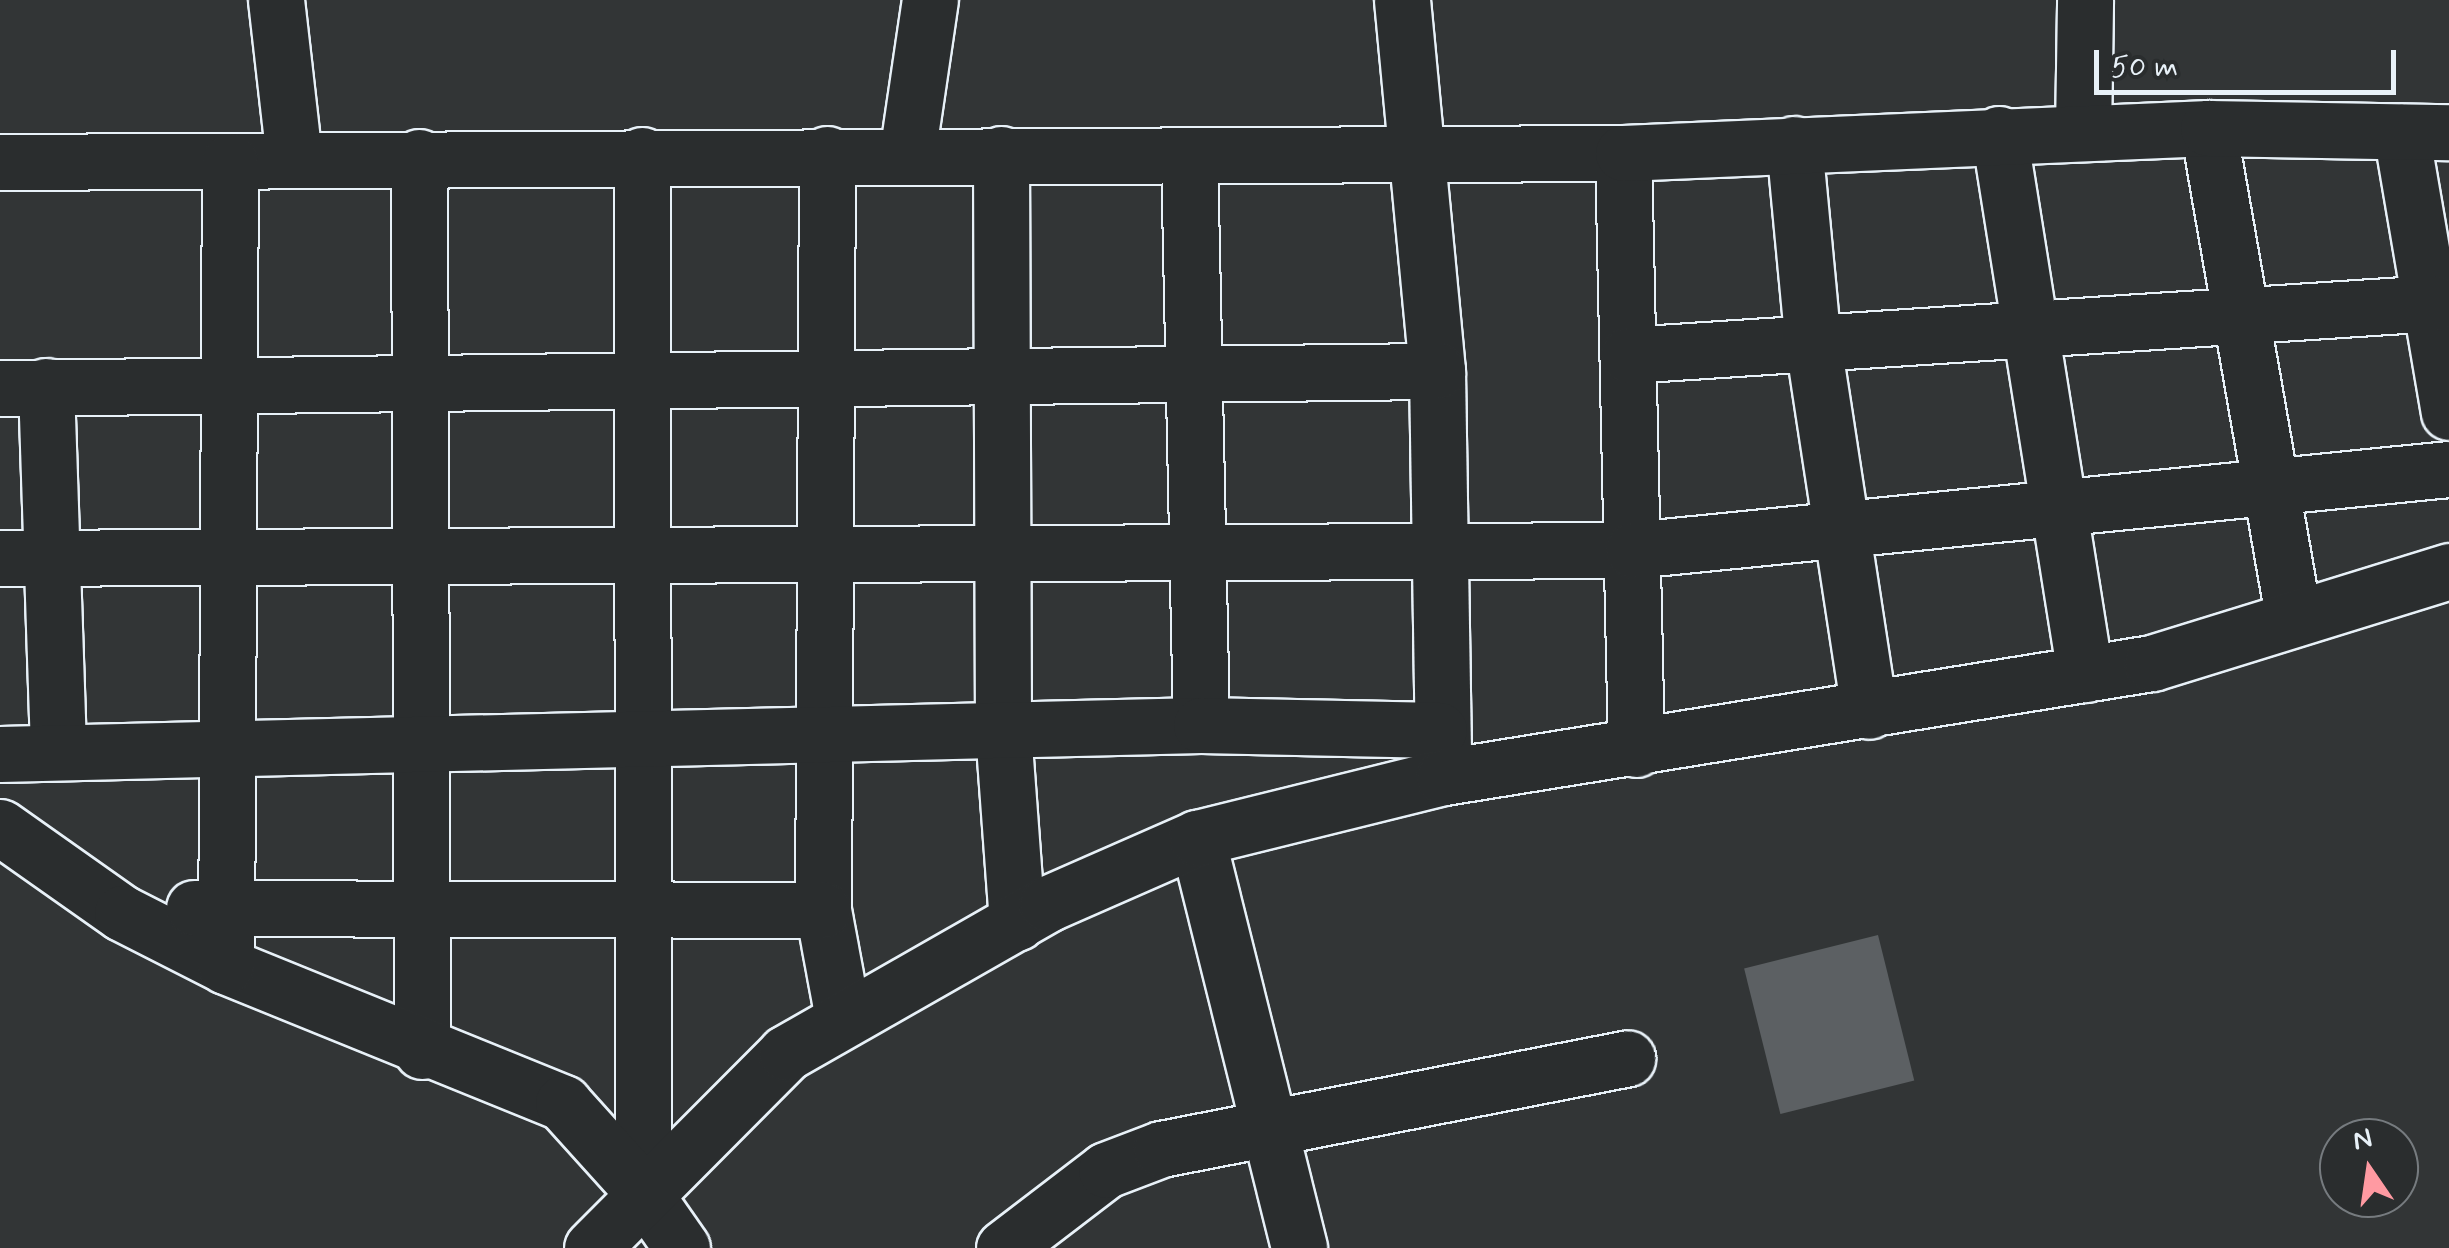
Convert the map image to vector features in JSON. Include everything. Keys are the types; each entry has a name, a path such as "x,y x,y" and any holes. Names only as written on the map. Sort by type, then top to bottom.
{"street":[{"path":"276,0 294,160"},
{"path":"906,155 930,0"},
{"path":"1402,0 1422,152 1437,372 1442,754"},
{"path":"2083,132 2084,0"},
{"path":"2208,128 2294,619"},
{"path":"0,162 642,155 1622,153 2208,128 2425,132 2434,303 2449,412"},
{"path":"1999,134 2084,674"},
{"path":"1794,144 1813,344 1869,710"},
{"path":"1622,153 1636,748"},
{"path":"827,154 819,553 822,910 843,1018"},
{"path":"1001,154 1002,731 1017,922"},
{"path":"642,155 640,380 646,736 643,1192"},
{"path":"1190,155 1201,725"},
{"path":"418,157 425,382 415,738 422,1052"},
{"path":"226,966 232,556 230,161"},
{"path":"1628,355 2434,303"},
{"path":"58,752 26,558 23,387 1437,372"},
{"path":"26,558 1003,551 1442,556 1633,550 2058,512 2449,468"},
{"path":"0,754 415,738 1201,725 1442,754 1636,748 2084,674 2294,619 2449,571"},
{"path":"592,1248 643,1192 786,1053 843,1018 1017,922 1197,838 1442,754"},
{"path":"0,827 122,914 226,966 422,1052 563,1103 643,1192 682,1248"},
{"path":"1197,838 1298,1248"},
{"path":"122,914 229,905 822,910"},
{"path":"1004,1248 1106,1170 1268,1128 1627,1058"}],"building":[{"path":"1878,935 1914,1081 1780,1114 1744,968"}]}
